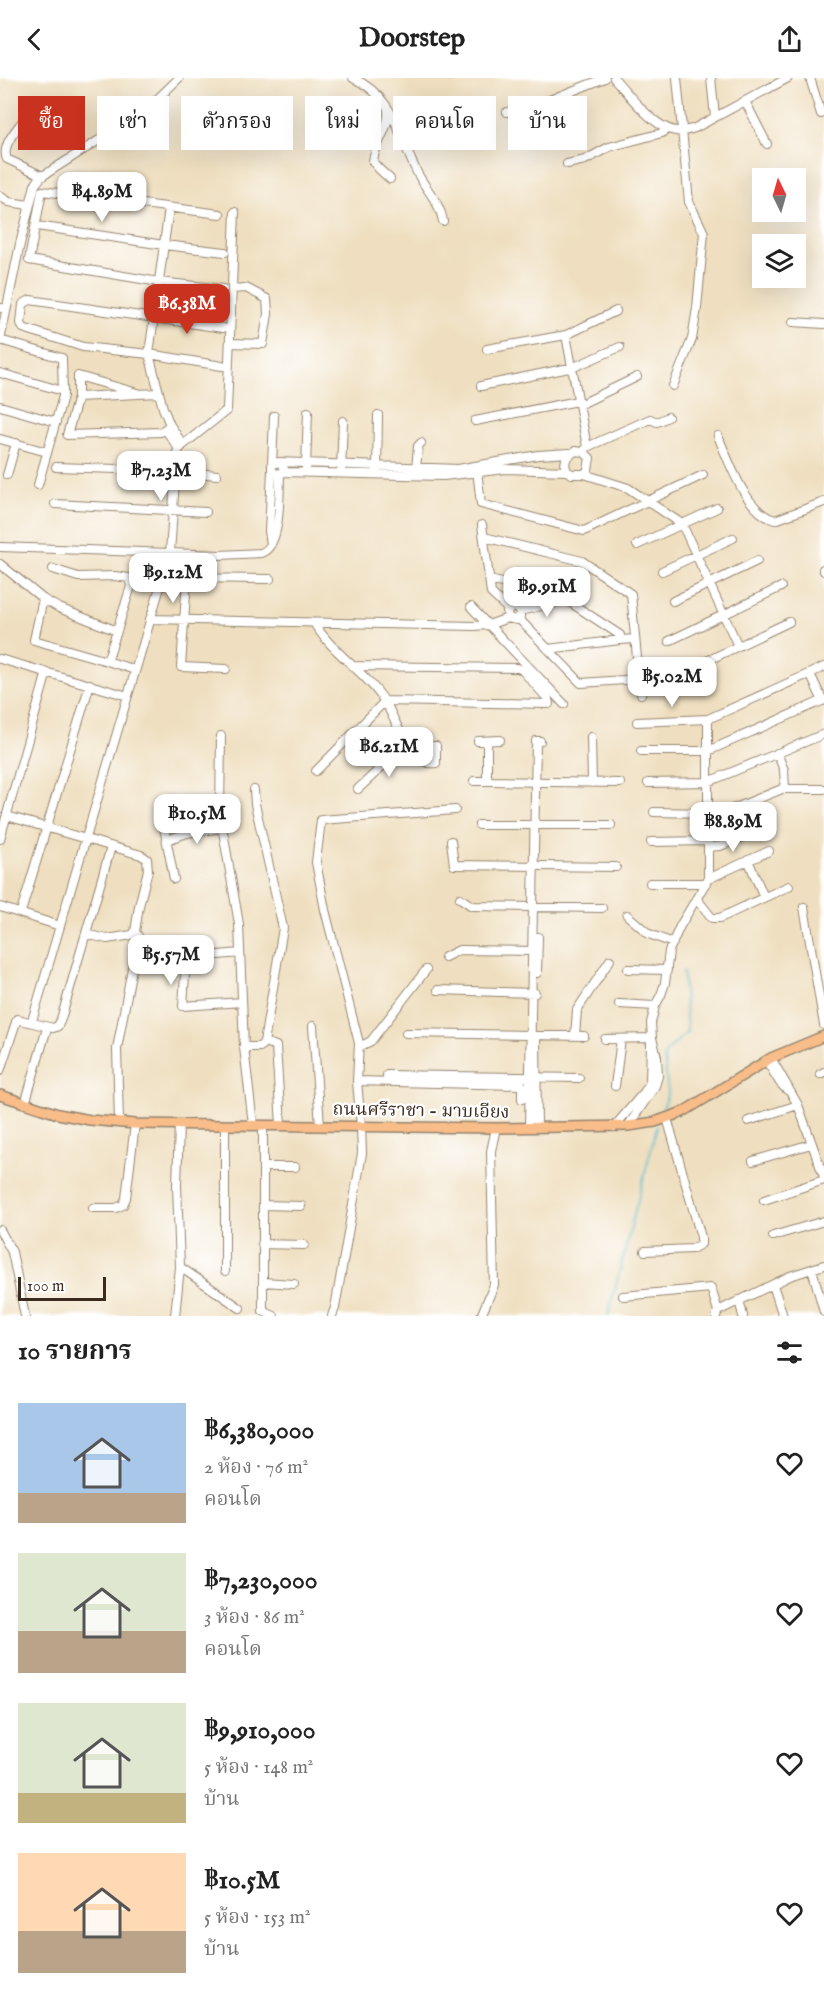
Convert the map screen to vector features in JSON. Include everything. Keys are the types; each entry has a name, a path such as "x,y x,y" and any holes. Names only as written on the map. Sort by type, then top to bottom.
{"main road":[{"name":"ถนนศรีราชา - มาบเอียง","path":"0,1095 58,1114 90,1120 135,1124 496,1128 628,1126 655,1122 683,1112 769,1059 824,1036"}],"street":[{"path":"38,485 63,391 62,358 0,340 35,185 43,176 146,110 179,78"},
{"path":"353,78 362,82 387,106 398,123 419,177 441,208 443,221"},
{"path":"507,112 547,101 605,78"},
{"path":"614,78 658,123 668,129 681,132 695,128 788,78"},
{"path":"673,386 693,333 704,233 689,202 677,78"},
{"path":"711,78 715,117"},
{"path":"810,78 821,114"},
{"path":"744,101 767,144"},
{"path":"387,106 389,119 375,148 373,162 390,179"},
{"path":"18,128 4,151 4,156 43,176"},
{"path":"567,164 585,160 609,147 662,133 668,129"},
{"path":"220,214 42,191 29,260 159,282 227,289 246,288 267,299 268,314 263,344 230,343"},
{"path":"0,196 9,202 29,205"},
{"path":"169,208 149,354 167,427 181,447"},
{"path":"32,1021 170,553 176,471 181,447 227,410 230,343 227,289 235,212"},
{"path":"37,226 225,252"},
{"path":"222,366 149,354 82,347 23,328 21,323 23,304 30,300 223,328"},
{"path":"487,349 566,335 616,311"},
{"path":"793,322 824,324"},
{"path":"566,335 585,450 590,458 590,464 584,474"},
{"path":"481,386 572,368 620,347"},
{"path":"0,373 63,391"},
{"path":"141,394 78,376 78,397 67,435 161,432 167,427"},
{"path":"475,422 578,403 638,378"},
{"path":"78,397 158,393"},
{"path":"0,406 56,422"},
{"path":"306,468 308,412"},
{"path":"377,470 378,415"},
{"path":"0,547 220,555 267,551 272,546 276,531 278,469 274,416"},
{"path":"477,470 538,455 585,450 650,419 657,422 668,417"},
{"path":"341,469 343,420"},
{"path":"718,436 743,490 758,509 770,518 775,520 824,502"},
{"path":"0,439 47,452"},
{"path":"7,475 16,443"},
{"path":"416,471 418,446 421,443"},
{"path":"567,471 565,465 569,453"},
{"path":"56,467 176,471 217,475"},
{"path":"278,469 567,471 578,476 584,474 628,488 682,524 738,646"},
{"path":"477,470 481,504 584,531 703,475"},
{"path":"55,504 206,512"},
{"path":"637,546 717,508"},
{"path":"482,525 491,593 513,621 520,615 567,600"},
{"path":"484,537 582,561 631,594 641,694"},
{"path":"662,571 733,538"},
{"path":"673,602 757,561"},
{"path":"0,564 43,598 86,621 117,631"},
{"path":"53,569 78,577 129,578 131,586 106,661"},
{"path":"226,669 181,668 187,578 270,579"},
{"path":"490,580 567,600 620,635 620,640"},
{"path":"669,641 782,587"},
{"path":"43,598 34,640 135,670"},
{"path":"471,607 564,704"},
{"path":"150,619 488,625 516,607 548,649 581,683 639,679"},
{"path":"673,677 789,622"},
{"path":"314,623 322,636 385,701 408,746 402,748 358,789"},
{"path":"548,649 635,639"},
{"path":"0,658 128,696"},
{"path":"316,771 385,701 549,704 548,699 518,668 353,666"},
{"path":"637,722 708,719 824,667"},
{"path":"0,839 47,672"},
{"path":"641,751 708,751 823,701 810,674"},
{"path":"21,912 90,684"},
{"path":"628,1126 656,1086 657,1057 651,1023 655,1006 661,995 669,951 680,926 707,881 708,719"},
{"path":"648,783 708,782 824,734"},
{"path":"221,736 220,814 239,924 244,1047 263,1167 263,1311 274,1316"},
{"path":"591,737 592,783"},
{"path":"478,741 500,740"},
{"path":"487,741 487,775 491,781"},
{"path":"777,753 784,770 785,789"},
{"path":"474,781 620,783"},
{"path":"533,1127 537,782"},
{"path":"654,812 708,816 785,789 824,789"},
{"path":"244,1047 260,1047 264,1042 283,928 255,804 254,790"},
{"path":"332,1316 362,1153 357,1081 359,1047 325,910 316,862 321,820 455,810"},
{"path":"7,816 141,855 147,862 148,870 135,932 138,936 117,1049 119,1122"},
{"path":"162,817 174,879"},
{"path":"479,825 537,823 611,825"},
{"path":"167,840 222,828"},
{"path":"651,842 720,846 755,832"},
{"path":"451,841 454,865 616,867"},
{"path":"0,1071 17,1019 32,1021 47,1028 58,1026 111,847"},
{"path":"650,883 707,881 769,851"},
{"path":"748,860 764,897"},
{"path":"697,899 712,918 720,918 789,886"},
{"path":"460,898 472,906 602,908"},
{"path":"0,907 60,926"},
{"path":"804,907 824,1025"},
{"path":"627,915 649,934 673,943"},
{"path":"86,934 107,939 132,935 135,932"},
{"path":"445,957 459,950 535,951"},
{"path":"240,953 186,958 183,1006 242,1002"},
{"path":"575,1036 577,1010 610,960"},
{"path":"628,969 667,970"},
{"path":"359,1047 371,1041 426,970"},
{"path":"438,990 534,993"},
{"path":"619,1004 655,1006"},
{"path":"313,1026 320,1126"},
{"path":"25,1104 47,1028"},
{"path":"406,1033 584,1036"},
{"path":"605,1039 652,1038"},
{"path":"614,1126 645,1091 650,1082 652,1038"},
{"path":"615,1086 621,1039"},
{"path":"264,1042 276,1046 281,1125"},
{"path":"764,1200 824,1178 798,1105 791,1093 780,1083 769,1059"},
{"path":"387,1075 579,1078"},
{"path":"357,1081 522,1085 522,1099"},
{"path":"748,1121 798,1105"},
{"path":"645,1251 692,1249 701,1244 701,1237 667,1118"},
{"path":"93,1208 116,1208 123,1205 126,1198 135,1124"},
{"path":"175,1316 180,1267 177,1186 179,1124"},
{"path":"225,1125 225,1271"},
{"path":"481,1316 494,1285 491,1151 496,1128"},
{"path":"753,1161 811,1144"},
{"path":"263,1167 295,1167"},
{"path":"262,1205 301,1206"},
{"path":"773,1236 824,1221"},
{"path":"0,1230 25,1316"},
{"path":"262,1244 304,1245"},
{"path":"623,1296 711,1288 717,1313 790,1276 824,1265"},
{"path":"180,1267 240,1308"},
{"path":"812,1269 824,1312"},
{"path":"262,1282 294,1284"},
{"path":"773,1285 783,1316"},
{"path":"739,1300 743,1316"}],"waterway":[{"path":"661,1116 668,1092 664,1059 666,1052 687,1032 683,971"},
{"path":"608,1316 657,1126"}]}
